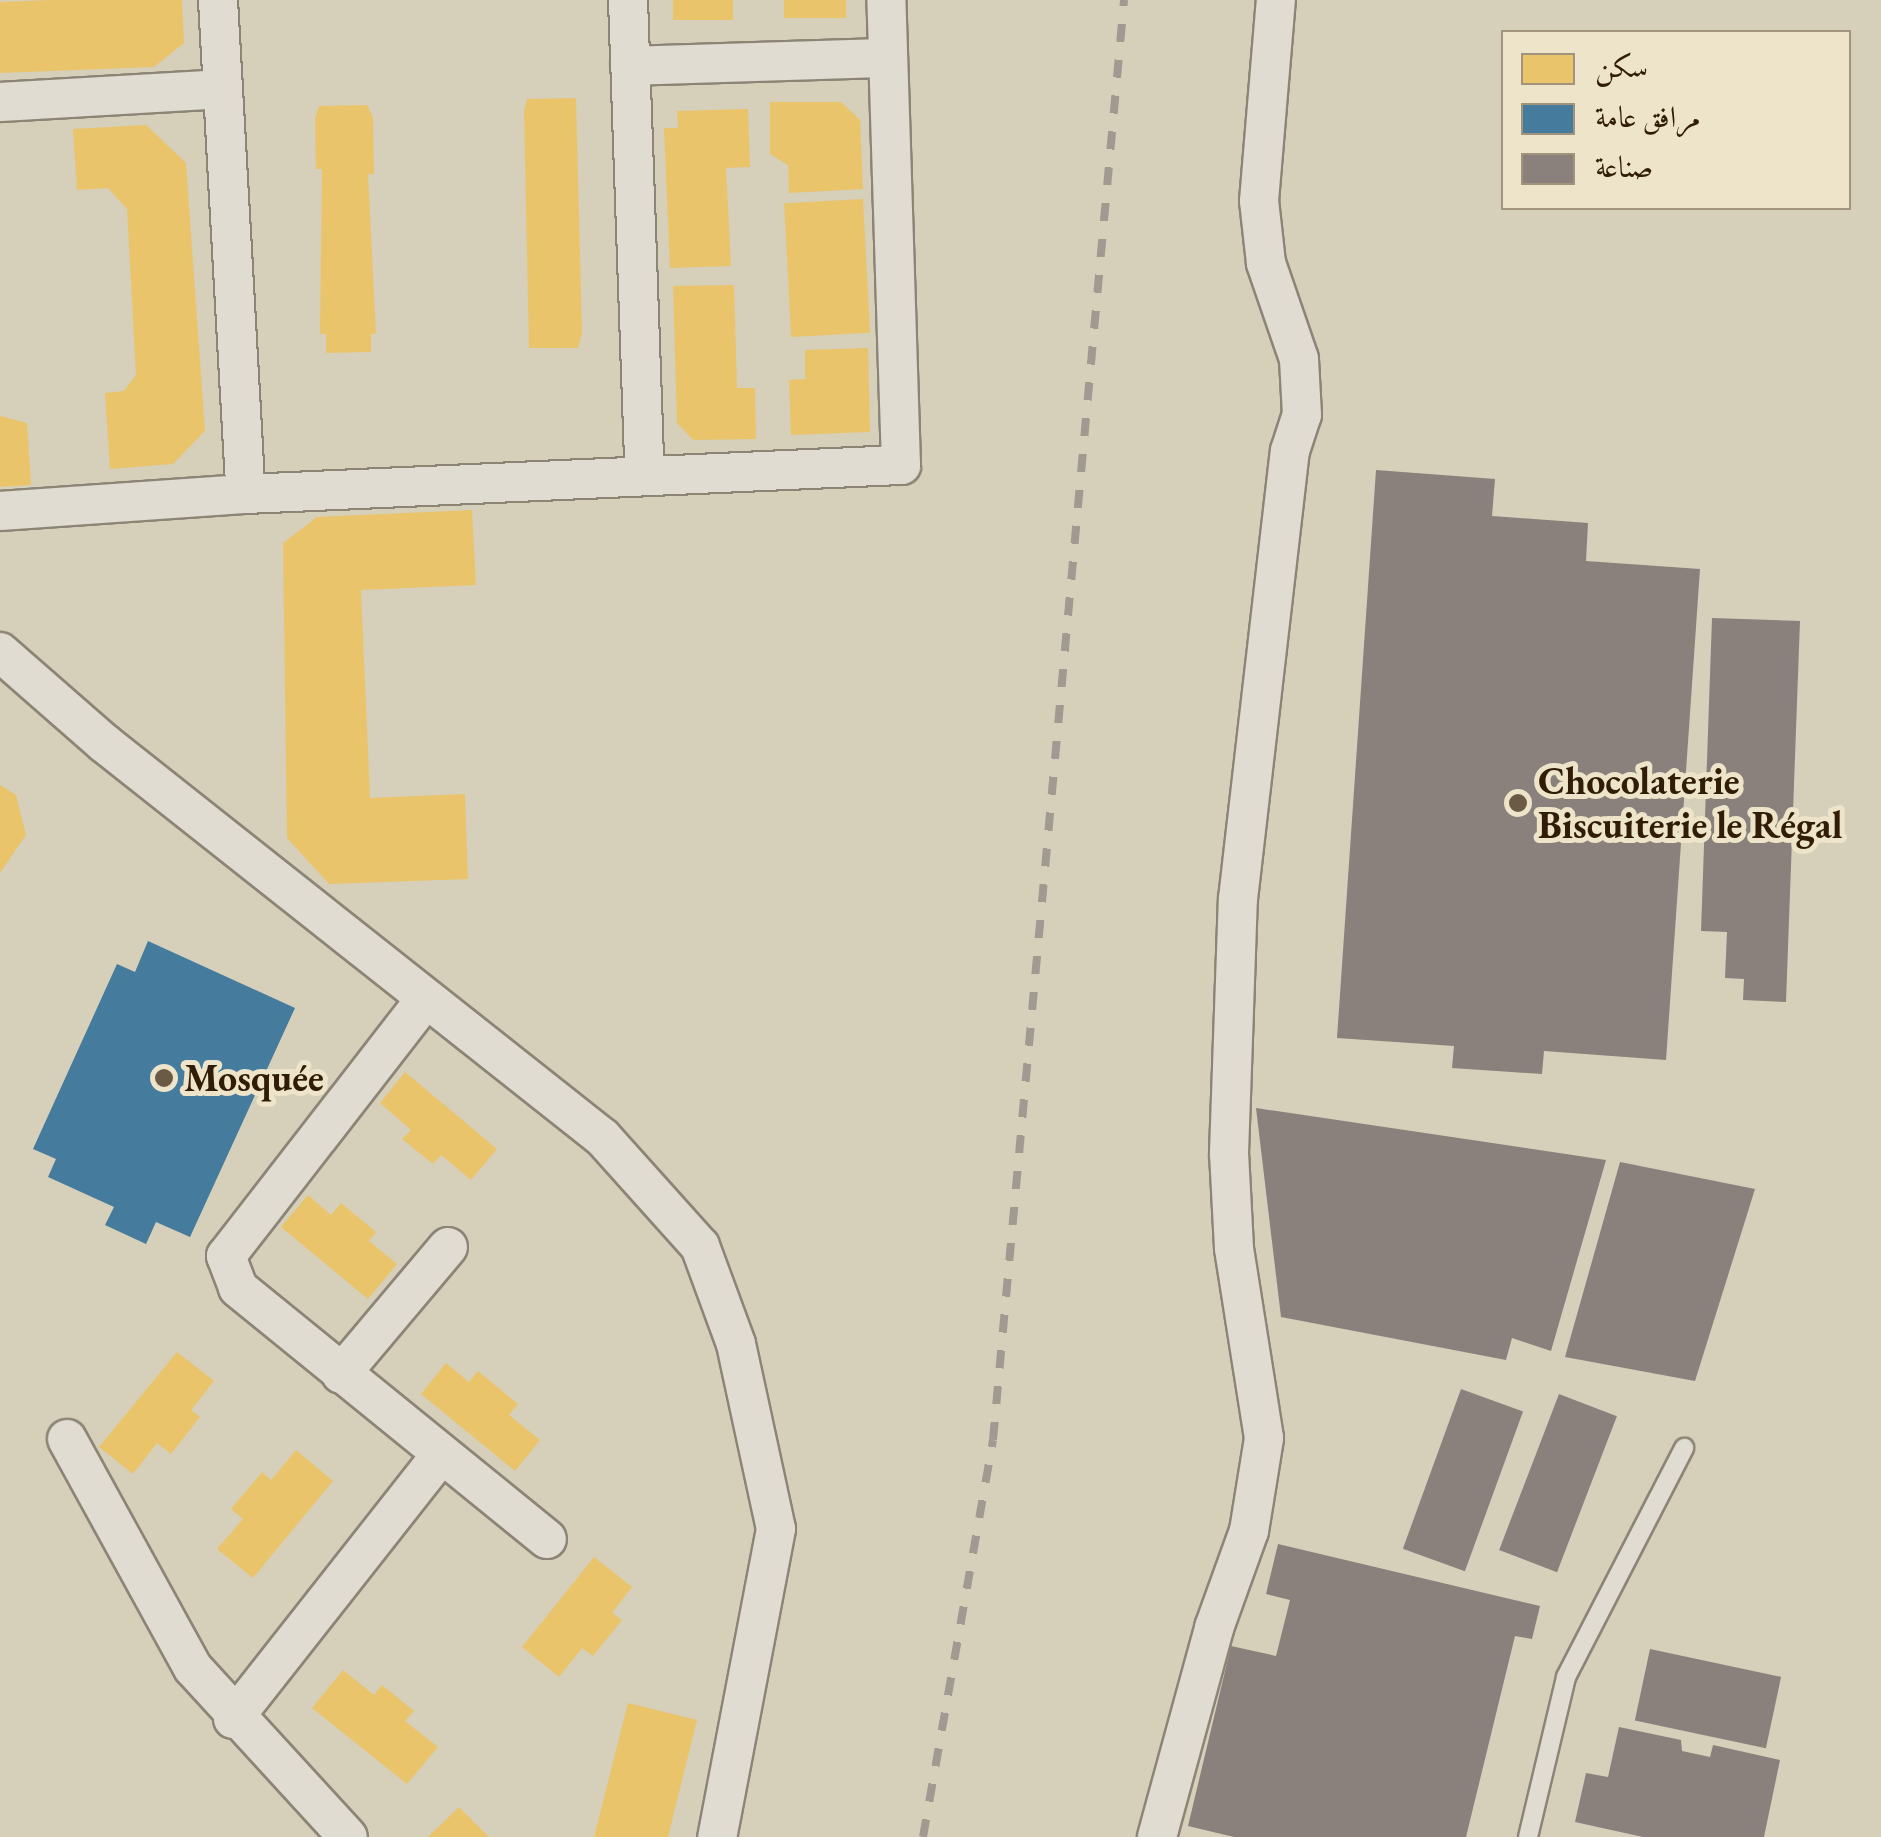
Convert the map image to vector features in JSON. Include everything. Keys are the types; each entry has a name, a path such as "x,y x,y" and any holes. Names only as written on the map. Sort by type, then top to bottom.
{"street":[{"path":"218,0 246,494"},
{"path":"628,0 645,475"},
{"path":"0,512 246,494 901,465 886,0"},
{"path":"1157,1837 1214,1628 1249,1531 1264,1438 1234,1248 1229,1153 1238,898 1290,452 1302,415 1299,359 1266,262 1259,200 1276,0"},
{"path":"630,66 888,58"},
{"path":"0,102 223,89"},
{"path":"0,652 424,1001 603,1138 700,1246 730,1328 768,1468 776,1529 717,1837"},
{"path":"424,1001 226,1256 238,1288 547,1540"},
{"path":"341,1374 448,1247"},
{"path":"67,1439 192,1668 233,1718 348,1837"},
{"path":"233,1718 441,1456"}],"lane":[{"path":"1528,1837 1566,1678 1684,1448"}],"building: سكن":[{"path":"182,0 184,43 154,67 0,73 0,2"},
{"path":"673,0 733,0 733,20 673,20"},
{"path":"784,0 846,0 846,18 784,18"},
{"path":"576,98 582,334 578,348 529,348 524,111 527,99"},
{"path":"770,102 841,102 860,120 863,189 789,193 788,165 770,154"},
{"path":"367,105 373,117 374,174 368,174 376,334 371,334 371,352 326,353 326,334 320,334 322,169 316,169 315,118 319,106"},
{"path":"748,109 750,167 726,168 731,266 670,268 664,128 678,128 677,111"},
{"path":"146,125 186,163 205,431 173,464 110,469 105,393 124,391 136,375 127,209 108,188 77,190 73,129"},
{"path":"863,199 870,333 791,337 784,203"},
{"path":"734,285 737,388 755,388 756,439 693,440 677,423 673,286"},
{"path":"868,348 870,432 791,435 789,380 805,379 805,350"},
{"path":"0,416 27,423 31,485 0,487"},
{"path":"472,510 476,585 361,590 370,798 465,794 468,879 329,884 287,838 283,543 317,517"},
{"path":"0,785 16,795 26,835 0,873"},
{"path":"405,1072 497,1149 471,1180 441,1155 433,1164 402,1139 411,1130 380,1103"},
{"path":"308,1195 331,1215 341,1203 376,1232 369,1241 397,1264 368,1299 281,1227"},
{"path":"177,1352 214,1381 191,1410 200,1417 171,1454 157,1443 133,1474 99,1447"},
{"path":"446,1363 469,1382 478,1371 518,1404 509,1415 540,1440 515,1471 421,1394"},
{"path":"296,1450 333,1481 253,1578 217,1549 243,1519 231,1509 262,1472 271,1480"},
{"path":"594,1557 632,1587 612,1613 622,1620 593,1656 582,1648 559,1677 522,1647"},
{"path":"343,1670 374,1695 382,1685 414,1711 405,1721 438,1747 407,1784 312,1708"},
{"path":"628,1703 697,1720 668,1837 594,1837"},
{"path":"459,1807 489,1837 428,1837"}],"building: مرافق عامة":[{"name":"Mosquée","path":"148,941 295,1008 190,1237 156,1222 146,1244 105,1225 114,1207 48,1177 56,1159 33,1149 117,964 135,972"}],"building: صناعة":[{"name":"Chocolaterie Biscuiterie le Régal","path":"1376,470 1495,479 1492,516 1588,523 1586,561 1700,569 1666,1060 1544,1051 1542,1074 1452,1068 1454,1046 1337,1038"},
{"path":"1712,618 1800,621 1786,1002 1743,1000 1744,979 1725,978 1727,932 1701,931"},
{"path":"1256,1108 1606,1160 1551,1351 1512,1338 1506,1360 1281,1317"},
{"path":"1620,1162 1755,1189 1695,1381 1565,1357"},
{"path":"1461,1389 1523,1412 1465,1571 1403,1549"},
{"path":"1559,1394 1617,1416 1557,1572 1499,1550"},
{"path":"1278,1544 1540,1606 1532,1639 1515,1636 1466,1837 1234,1837 1188,1826 1231,1646 1276,1656 1290,1600 1266,1594"},
{"path":"1650,1649 1781,1677 1766,1748 1635,1720"},
{"path":"1619,1727 1681,1740 1682,1751 1710,1757 1713,1745 1780,1760 1764,1837 1643,1837 1575,1822 1586,1773 1608,1777"}],"railway":[{"path":"923,1837 993,1440 1124,0"}],"place":[{"name":"Chocolaterie Biscuiterie le Régal","path":"1518,803"},
{"name":"Mosquée","path":"164,1078"}]}
